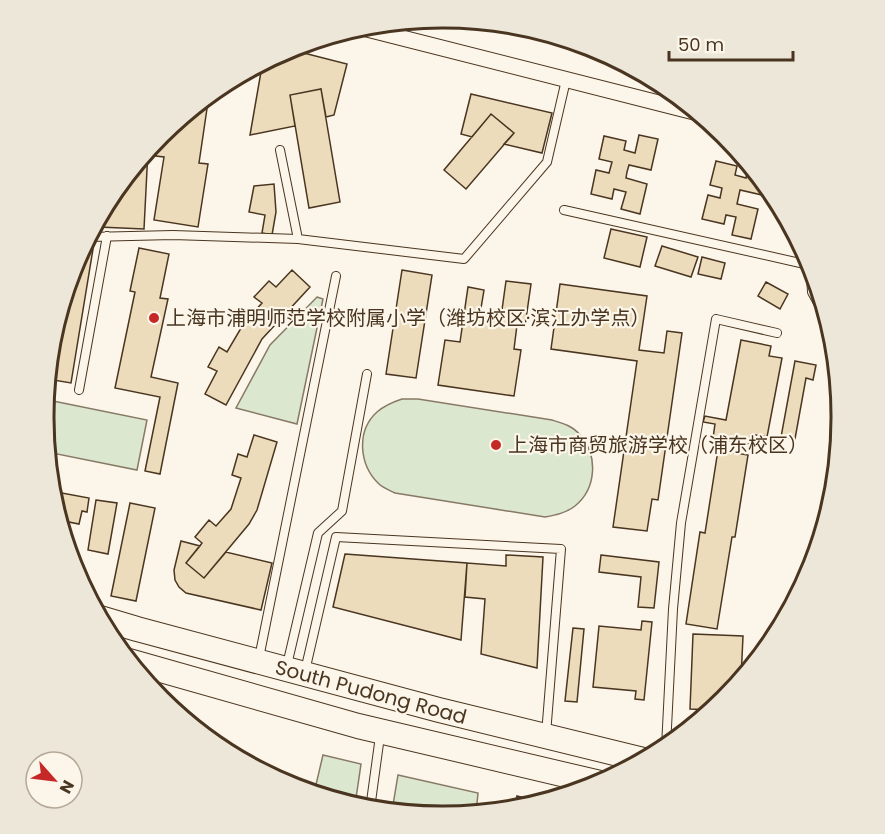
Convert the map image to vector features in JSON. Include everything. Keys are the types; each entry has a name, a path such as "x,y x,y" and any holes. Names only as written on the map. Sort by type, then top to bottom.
{"main road":[{"name":"South Pudong Road","path":"112,621 439,710 630,757"},
{"name":"South Pudong Road","path":"143,665 380,731 583,779"}],"street":[{"path":"384,33 677,108"}],"lane":[{"path":"99,236 173,235 298,239 464,259 547,162 566,80"},
{"path":"280,150 298,239"},
{"path":"564,210 798,261"},
{"path":"79,390 107,236"},
{"path":"258,662 336,276"},
{"path":"667,734 673,609 681,523 716,319 777,333"},
{"path":"295,672 318,533 342,511 367,374"},
{"path":"295,672 336,537 561,549 545,736"},
{"path":"371,799 380,731"}],"green space":[{"path":"317,297 323,299 297,424 236,408 270,345"},
{"path":"402,399 418,399 552,420 567,425 580,435 590,452 593,471 588,490 572,508 545,517 395,493 386,489 372,476 367,467 363,438 370,420 377,412"},
{"path":"55,401 147,420 137,470 56,454"},
{"path":"323,755 361,764 356,795 316,784"},
{"path":"398,775 478,793 477,804 468,805 442,806 393,802"}],"building":[{"path":"306,54 347,64 334,115 326,117 321,89 290,95 295,126 250,135 261,74"},
{"path":"321,89 340,202 309,208 290,95"},
{"path":"471,94 552,113 542,153 504,144 514,133 491,114 472,137 461,134"},
{"path":"207,108 199,163 208,164 198,227 154,220 164,157 156,156 186,125"},
{"path":"491,114 514,133 466,189 444,170"},
{"path":"639,135 658,139 651,170 629,165 627,172 626,178 647,184 640,214 621,209 626,192 614,189 612,199 591,194 596,170 609,173 612,162 599,159 604,136 626,141 624,150 635,153"},
{"path":"716,161 737,166 735,175 746,178 747,175 751,180 762,195 740,190 737,204 758,209 751,239 732,235 736,217 726,215 724,224 702,219 708,195 720,198 722,188 710,185"},
{"path":"147,164 144,229 104,227 119,201"},
{"path":"274,184 276,212 272,235 262,233 265,215 249,212 254,186"},
{"path":"611,229 647,237 640,267 604,258"},
{"path":"662,246 698,257 691,277 655,266"},
{"path":"139,248 169,254 160,298 168,299 151,377 178,383 160,474 145,471 160,397 115,388 135,292 130,291"},
{"path":"92,249 93,249 71,383 56,380 57,366 67,316"},
{"path":"702,257 725,263 721,279 698,274"},
{"path":"292,270 310,287 262,339 226,405 205,394 217,371 208,367 219,347 227,352 244,323 262,303 254,297 269,281 276,287"},
{"path":"402,270 432,275 416,378 386,374"},
{"path":"506,281 531,284 525,326 517,325 514,349 521,350 514,396 438,385 445,340 460,342 468,287 484,290 480,314 501,317"},
{"path":"766,282 788,294 780,309 758,296"},
{"path":"560,284 647,296 639,350 664,353 667,331 682,333 658,500 652,499 647,531 613,527 637,361 551,349"},
{"path":"741,340 771,346 769,356 782,358 767,437 751,434 749,444 713,438 715,424 703,422 705,416 726,420"},
{"path":"795,361 816,365 813,380 806,378 795,439 781,437"},
{"path":"254,435 277,442 257,510 249,524 204,578 186,563 202,543 195,537 209,520 216,526 231,509 241,478 232,475 238,454 247,457"},
{"path":"718,450 748,455 717,629 686,624 700,532 705,533"},
{"path":"61,493 89,498 87,512 82,511 79,524 68,522"},
{"path":"96,500 117,503 108,554 88,550"},
{"path":"130,503 155,508 136,601 111,596"},
{"path":"181,541 200,546 186,563 204,578 226,552 272,563 261,610 186,593 179,587 175,580 174,570"},
{"path":"345,554 467,563 461,640 333,607"},
{"path":"506,555 543,557 537,668 481,654 485,599 465,597 467,563 506,566"},
{"path":"601,555 659,562 654,608 638,607 641,577 599,572"},
{"path":"642,621 652,622 644,700 635,699 636,691 593,687 599,626 641,630"},
{"path":"573,628 584,629 577,702 565,701"},
{"path":"693,634 743,636 742,665 699,709 690,709"}],"place":[{"name":"上海市浦明师范学校附属小学（潍坊校区·滨江办学点）","path":"154,318"},
{"name":"上海市商贸旅游学校（浦东校区）","path":"496,445"}]}
